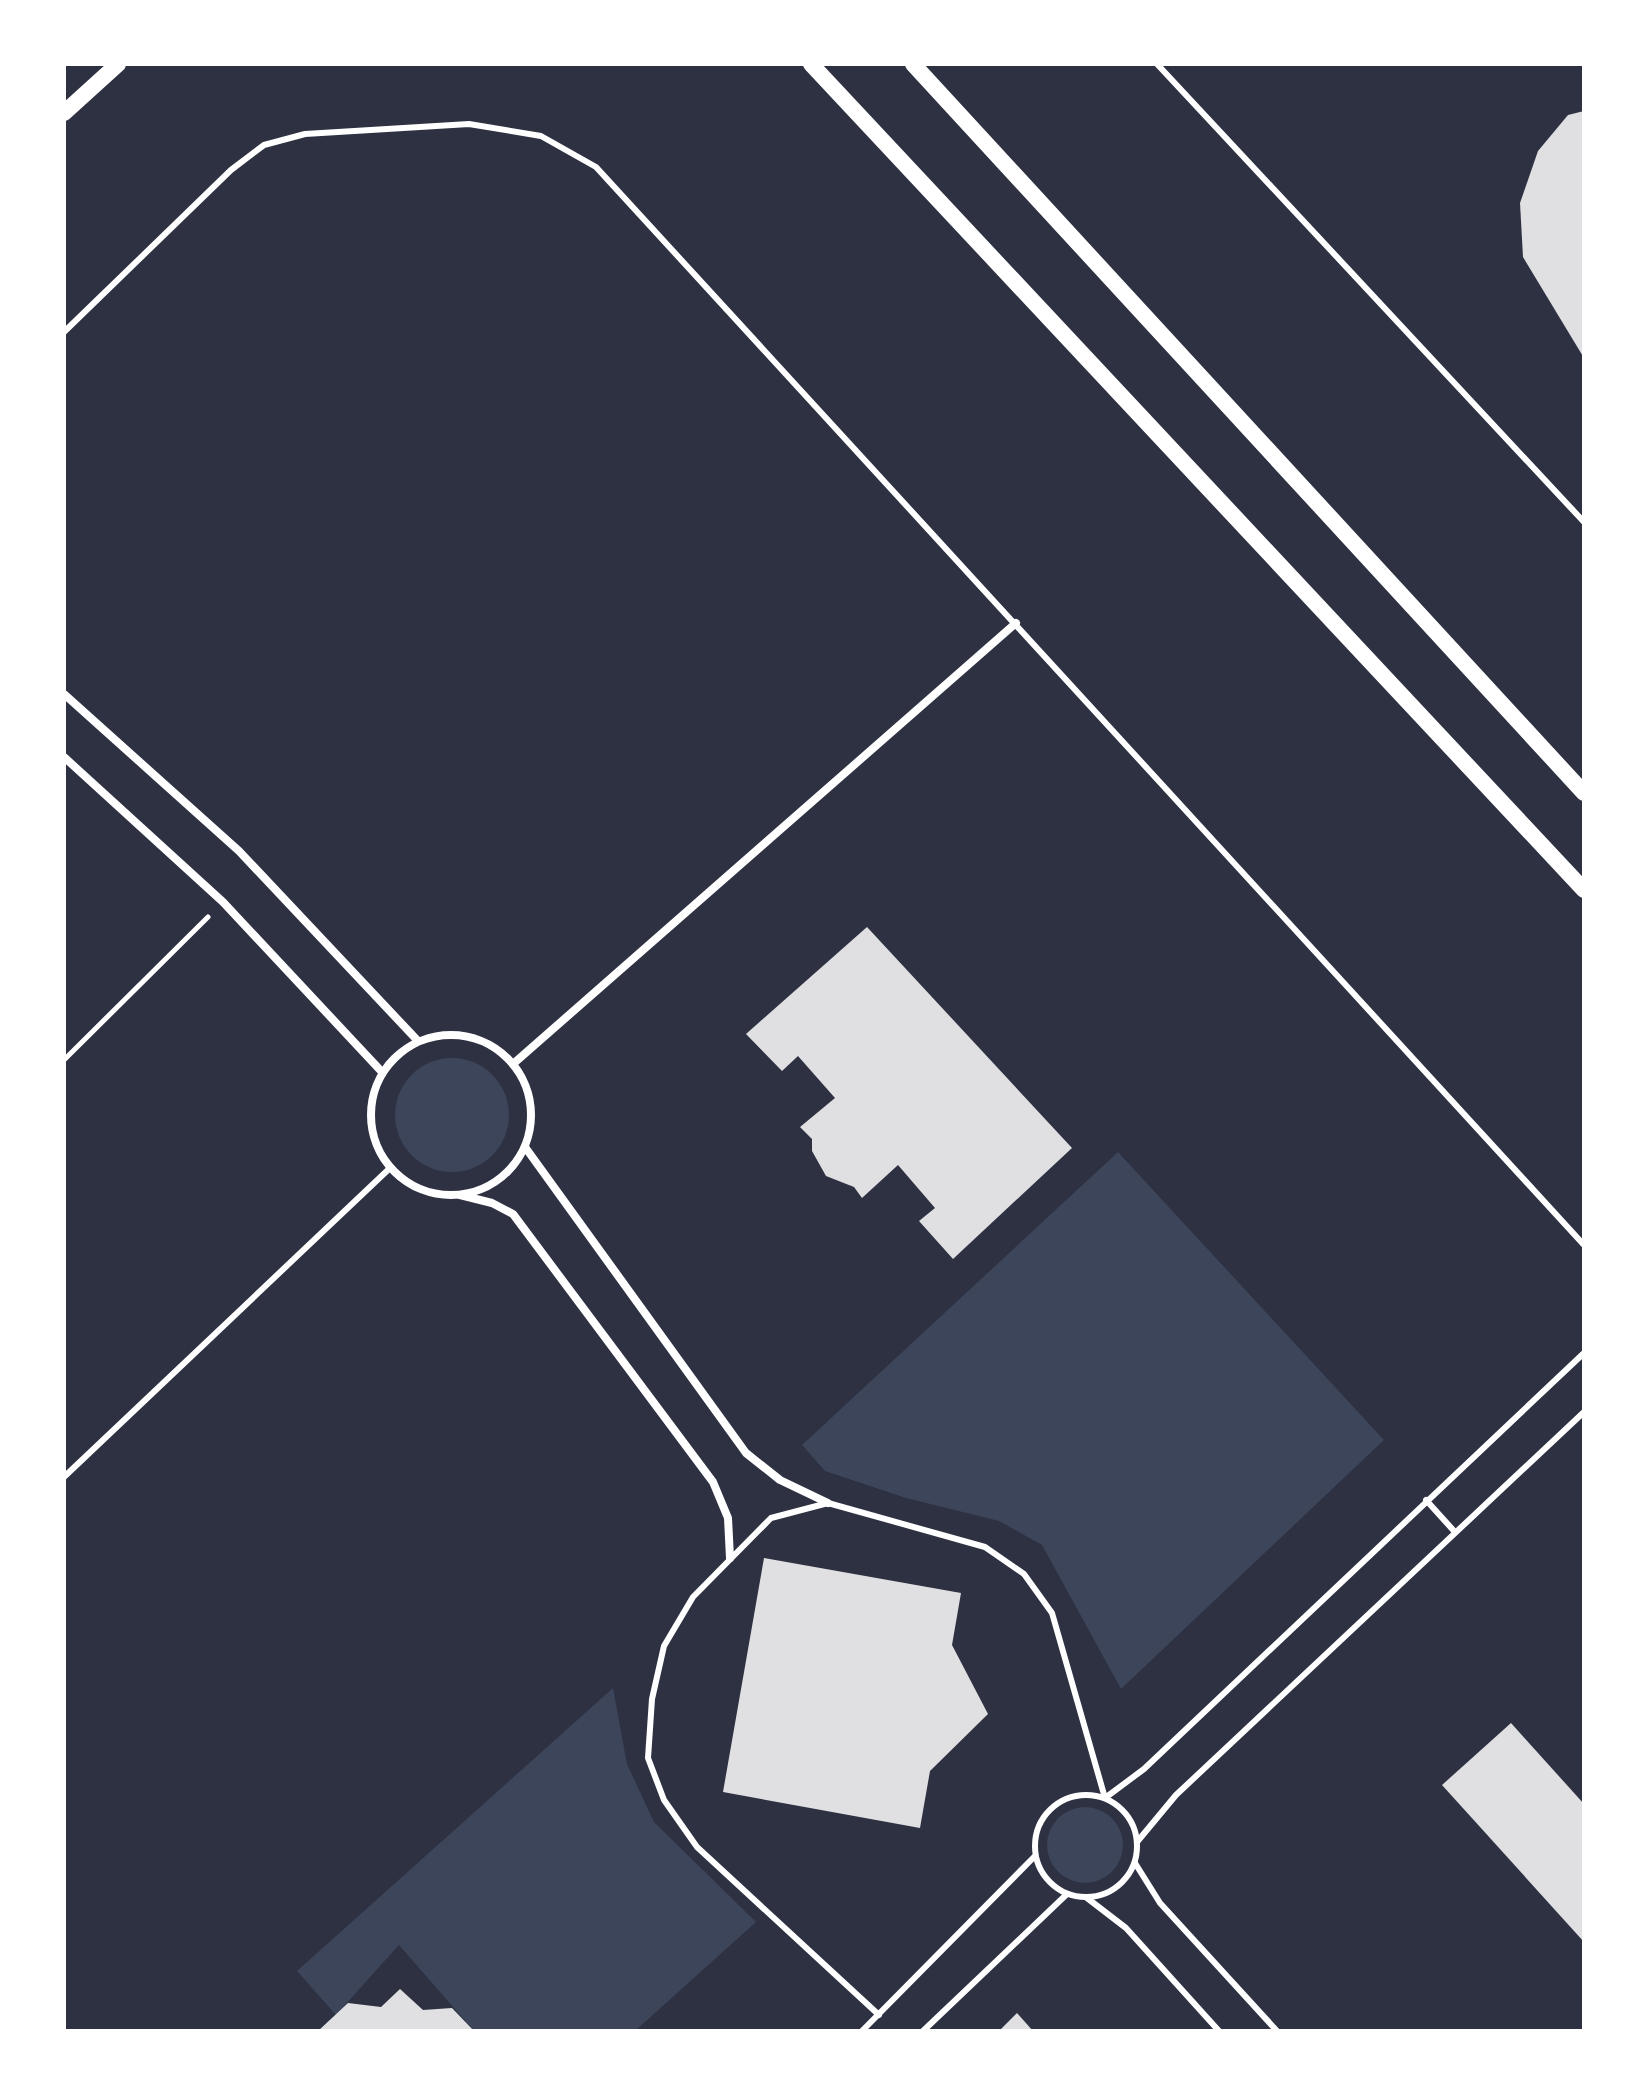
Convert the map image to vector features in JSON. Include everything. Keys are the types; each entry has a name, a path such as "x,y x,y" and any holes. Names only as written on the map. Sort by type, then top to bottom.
{"main road":[{"path":"64,113 118,64"},
{"path":"811,64 1584,890"},
{"path":"913,64 1584,793"}],"street":[{"path":"513,1064 1016,623"},
{"path":"64,694 239,851 418,1041"},
{"path":"64,757 223,902 382,1072"},
{"path":"459,1195 499,1180 515,1165 525,1147 531,1118 529,1094 513,1064 491,1045 468,1036 442,1035 418,1041 399,1053 382,1072 373,1093 370,1115 374,1140 390,1168 412,1186 436,1194 459,1195 492,1203 513,1214 713,1482 728,1518 730,1558"},
{"path":"525,1147 746,1453 780,1480 828,1503"}],"lane":[{"path":"1157,64 1584,522"},
{"path":"64,332 231,170 264,145 305,134 469,124 541,136 596,167 1584,1245"},
{"path":"64,1477 390,1168"},
{"path":"1105,1798 1144,1769 1584,1353"},
{"path":"1137,1842 1176,1795 1584,1412"},
{"path":"1426,1500 1454,1531"},
{"path":"879,2015 697,1847 664,1800 648,1758 652,1699 664,1646 693,1597 771,1518 828,1503 985,1547 1024,1574 1052,1613 1105,1798"},
{"path":"1087,1898 1117,1888 1135,1863 1137,1842 1128,1816 1105,1798 1074,1795 1047,1811 1034,1840 1035,1856 1047,1879 1067,1894 1087,1898 1126,1928 1219,2031"},
{"path":"862,2031 1035,1856"},
{"path":"1135,1863 1160,1903 1277,2031"},
{"path":"923,2031 1067,1894"}],"path":[{"path":"64,1060 223,902"}],"shaded area":[{"path":"452,1058 474,1062 492,1075 505,1093 509,1115 505,1137 492,1155 474,1168 452,1172 430,1168 412,1155 399,1137 395,1115 399,1093 412,1075 430,1062"},
{"path":"1118,1152 1384,1440 1121,1689 1042,1545 999,1521 906,1498 825,1471 802,1445"},
{"path":"613,1688 627,1764 654,1822 756,1922 635,2031 474,2031 399,1945 336,2015 297,1971"},
{"path":"1078,1807 1092,1807 1106,1813 1117,1824 1123,1845 1120,1860 1112,1872 1092,1883 1078,1883 1064,1877 1053,1866 1047,1852 1047,1838 1053,1824 1064,1813"}],"building":[{"path":"1584,111 1584,358 1523,257 1520,203 1538,151 1568,115"},
{"path":"867,927 1072,1148 953,1259 919,1221 935,1208 898,1165 862,1198 854,1187 826,1176 812,1151 812,1139 800,1127 835,1098 798,1056 782,1071 746,1034"},
{"path":"764,1558 961,1593 952,1645 988,1714 930,1771 920,1828 723,1792"},
{"path":"1511,1723 1584,1804 1584,1942 1442,1785"},
{"path":"400,1989 423,2010 452,2008 474,2031 318,2031 348,2003 381,2007"},
{"path":"1017,2013 1033,2031 999,2031"}]}
